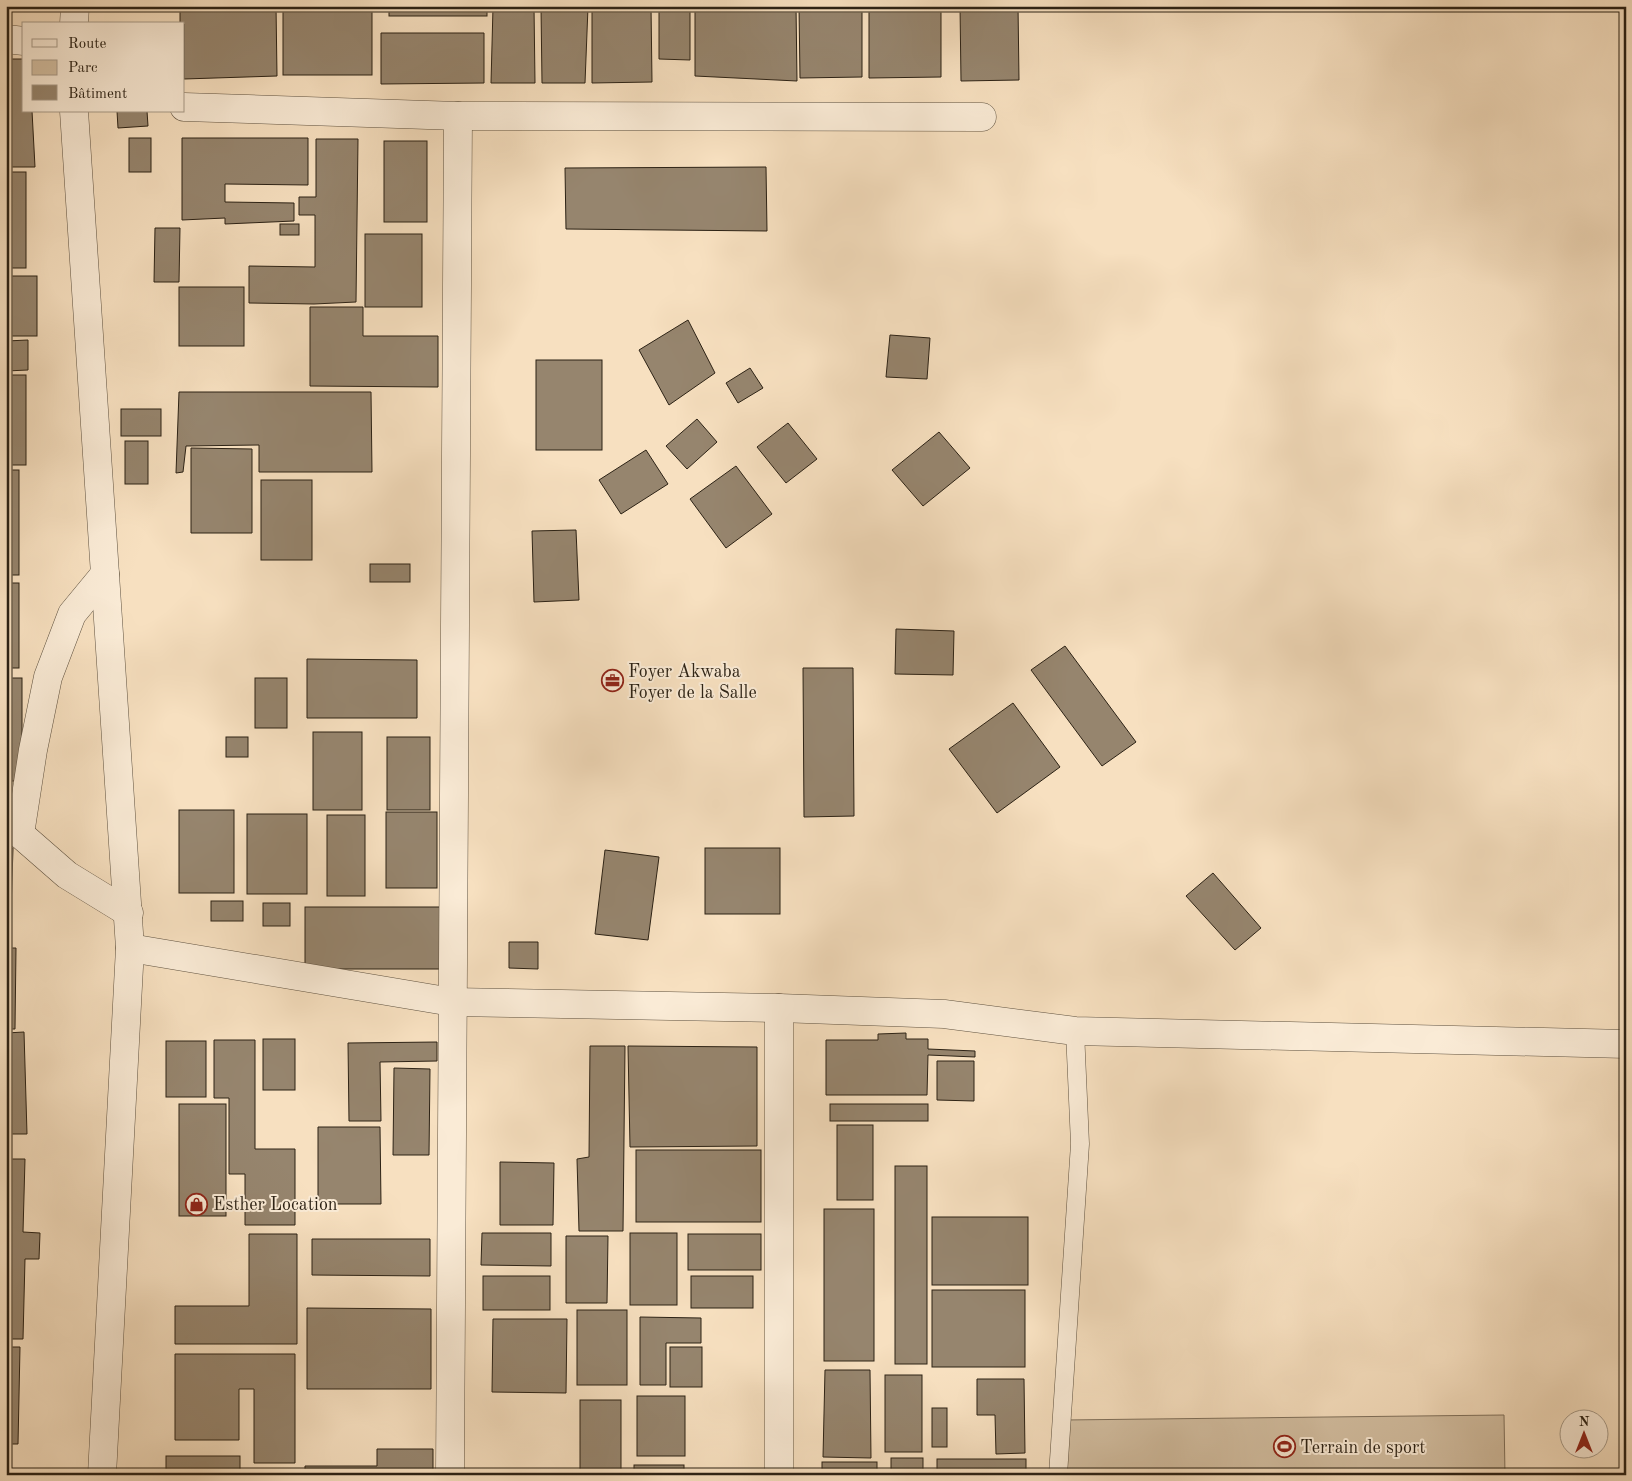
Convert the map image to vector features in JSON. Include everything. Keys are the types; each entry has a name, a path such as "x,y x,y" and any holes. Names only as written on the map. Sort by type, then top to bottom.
{"street":[{"path":"74,22 75,6"},
{"path":"6,39 22,41"},
{"path":"185,107 458,116 982,117"},
{"path":"74,112 130,948 102,1475"},
{"path":"450,1475 458,116"},
{"path":"106,574 72,614 48,677 33,750 13,830 67,875 129,913"},
{"path":"130,948 452,1002 779,1008 944,1014 1075,1031 1626,1045"},
{"path":"779,1008 779,1475"}],"lane":[{"path":"1058,1475 1080,1144 1075,1031"}],"green space":[{"name":"Terrain de sport","path":"1504,1415 1505,1475 1065,1475 1064,1420"}],"building":[{"path":"180,6 276,6 277,76 185,79 185,22 180,22"},
{"path":"389,6 487,6 487,16 389,16"},
{"path":"592,6 651,6 652,82 592,83"},
{"path":"659,6 690,6 690,60 659,59"},
{"path":"695,6 796,6 797,81 695,76"},
{"path":"799,6 862,6 862,77 800,78"},
{"path":"869,6 941,6 941,77 869,78"},
{"path":"960,6 1018,6 1019,80 961,81"},
{"path":"493,7 534,7 535,83 491,83"},
{"path":"541,7 588,7 585,83 542,83"},
{"path":"283,10 372,10 372,75 283,75"},
{"path":"381,33 484,33 484,83 381,84"},
{"path":"6,59 22,59 22,112 32,112 35,167 6,167"},
{"path":"117,112 147,112 148,126 118,128"},
{"path":"129,138 151,138 151,172 129,172"},
{"path":"182,138 308,138 308,185 225,184 225,202 294,203 294,221 225,224 225,218 182,220"},
{"path":"316,139 358,139 356,302 314,304 249,303 249,266 315,267 315,215 299,215 299,197 316,197"},
{"path":"384,141 427,141 427,222 384,222"},
{"path":"766,167 767,231 566,229 565,168"},
{"path":"6,172 26,172 26,268 6,268"},
{"path":"280,224 299,224 299,235 280,235"},
{"path":"155,228 180,228 179,282 154,282"},
{"path":"365,234 422,234 422,307 365,307"},
{"path":"6,276 37,276 37,336 6,336"},
{"path":"179,287 244,287 244,346 179,346"},
{"path":"310,307 363,307 363,336 438,336 438,387 310,386"},
{"path":"688,320 715,373 669,405 639,350"},
{"path":"890,335 930,338 927,379 886,377"},
{"path":"28,340 28,370 6,371 6,341"},
{"path":"536,360 602,360 602,450 536,450"},
{"path":"750,368 763,388 738,403 726,383"},
{"path":"6,375 26,375 26,465 6,465"},
{"path":"179,392 371,392 372,472 259,472 259,445 186,446 183,472 176,473"},
{"path":"121,409 161,409 161,436 121,436"},
{"path":"697,419 717,442 687,469 666,446"},
{"path":"788,423 817,459 786,483 757,447"},
{"path":"939,432 970,468 923,506 892,470"},
{"path":"125,441 148,441 148,484 125,484"},
{"path":"191,448 252,449 252,533 191,533"},
{"path":"646,450 668,484 621,514 599,480"},
{"path":"736,466 772,514 726,548 690,499"},
{"path":"6,470 19,470 19,575 6,575"},
{"path":"261,480 312,480 312,560 261,560"},
{"path":"576,530 579,600 534,602 532,531"},
{"path":"370,564 410,564 410,582 370,582"},
{"path":"6,583 19,583 19,668 6,668"},
{"path":"896,629 954,631 953,675 895,674"},
{"path":"1065,646 1136,742 1102,766 1031,670"},
{"path":"307,659 417,660 417,718 307,718"},
{"path":"803,668 853,668 854,816 804,817"},
{"path":"6,678 22,678 22,781 6,781"},
{"path":"255,678 287,678 287,728 255,728"},
{"path":"1013,703 1060,767 997,813 949,749"},
{"path":"313,732 362,732 362,810 313,810"},
{"path":"226,737 248,737 248,757 226,757"},
{"path":"387,737 430,737 430,810 387,810"},
{"path":"179,810 234,810 234,893 179,893"},
{"path":"386,812 437,812 437,888 386,888"},
{"path":"247,814 307,814 307,894 247,894"},
{"path":"327,815 365,815 365,896 327,896"},
{"path":"6,848 13,848 10,941 6,941"},
{"path":"705,848 780,848 780,914 705,914"},
{"path":"605,850 659,857 648,940 595,934"},
{"path":"1213,873 1261,928 1235,950 1186,896"},
{"path":"211,901 243,901 243,921 211,921"},
{"path":"263,903 290,903 290,926 263,926"},
{"path":"305,907 441,907 441,969 305,969"},
{"path":"509,942 538,942 538,969 509,968"},
{"path":"6,948 16,948 15,1029 6,1029"},
{"path":"24,1032 27,1134 6,1134 6,1033"},
{"path":"906,1033 906,1039 928,1039 928,1049 975,1051 975,1057 928,1055 927,1095 826,1095 826,1040 878,1040 878,1034"},
{"path":"263,1039 295,1039 295,1090 263,1090"},
{"path":"214,1040 255,1040 255,1149 295,1149 295,1225 245,1225 245,1174 229,1174 229,1098 214,1098"},
{"path":"166,1041 206,1041 206,1097 166,1097"},
{"path":"437,1042 437,1061 380,1062 381,1121 349,1121 348,1043"},
{"path":"590,1046 625,1046 623,1231 579,1231 577,1159 589,1157"},
{"path":"628,1046 757,1047 757,1146 630,1147"},
{"path":"937,1061 974,1061 974,1101 937,1100"},
{"path":"394,1068 430,1069 429,1155 393,1155"},
{"path":"179,1104 226,1104 226,1216 179,1216"},
{"path":"830,1104 928,1104 928,1121 830,1121"},
{"path":"837,1125 873,1125 873,1200 837,1200"},
{"path":"318,1127 380,1127 381,1204 318,1204"},
{"path":"636,1150 761,1150 761,1222 636,1222"},
{"path":"6,1159 25,1159 23,1232 40,1233 39,1259 25,1259 23,1339 6,1339"},
{"path":"500,1162 554,1163 553,1225 500,1225"},
{"path":"895,1166 927,1166 927,1364 895,1364"},
{"path":"824,1209 874,1209 874,1361 824,1361"},
{"path":"932,1217 1028,1217 1028,1285 932,1285"},
{"path":"482,1233 551,1233 551,1266 481,1265"},
{"path":"630,1233 677,1233 677,1305 630,1305"},
{"path":"249,1234 297,1234 297,1344 175,1344 175,1306 249,1306"},
{"path":"688,1234 761,1234 761,1270 688,1270"},
{"path":"566,1236 608,1236 607,1303 566,1303"},
{"path":"312,1239 430,1239 430,1276 312,1275"},
{"path":"483,1276 550,1276 550,1310 483,1310"},
{"path":"691,1276 753,1276 753,1308 691,1308"},
{"path":"932,1290 1025,1290 1025,1367 932,1367"},
{"path":"307,1308 431,1309 431,1389 307,1389"},
{"path":"577,1310 627,1310 627,1385 577,1385"},
{"path":"640,1317 701,1318 701,1343 666,1343 666,1385 640,1385"},
{"path":"493,1319 567,1319 566,1393 492,1392"},
{"path":"6,1347 20,1347 18,1444 6,1444"},
{"path":"670,1347 702,1347 702,1387 670,1387"},
{"path":"175,1354 295,1354 295,1463 254,1463 254,1389 239,1389 239,1440 175,1440"},
{"path":"825,1370 870,1370 871,1458 823,1457"},
{"path":"885,1375 922,1375 922,1452 885,1452"},
{"path":"977,1379 1024,1379 1025,1453 996,1454 995,1415 977,1415"},
{"path":"637,1396 685,1396 685,1456 637,1456"},
{"path":"580,1400 621,1400 621,1475 580,1475"},
{"path":"932,1408 947,1408 947,1447 932,1447"},
{"path":"377,1449 433,1449 433,1475 305,1475 305,1466 377,1466"},
{"path":"166,1456 240,1456 240,1475 166,1475"},
{"path":"891,1458 923,1458 923,1475 891,1475"},
{"path":"937,1459 1026,1459 1026,1475 937,1475"},
{"path":"822,1462 877,1462 877,1475 822,1475"},
{"path":"634,1465 684,1465 684,1475 634,1475"},
{"path":"536,1471 564,1471 564,1475 536,1475"}],"place":[{"name":"Foyer Akwaba Foyer de la Salle","path":"612,681"},
{"name":"Esther Location","path":"197,1204"},
{"name":"Terrain de sport","path":"1284,1447"}]}
